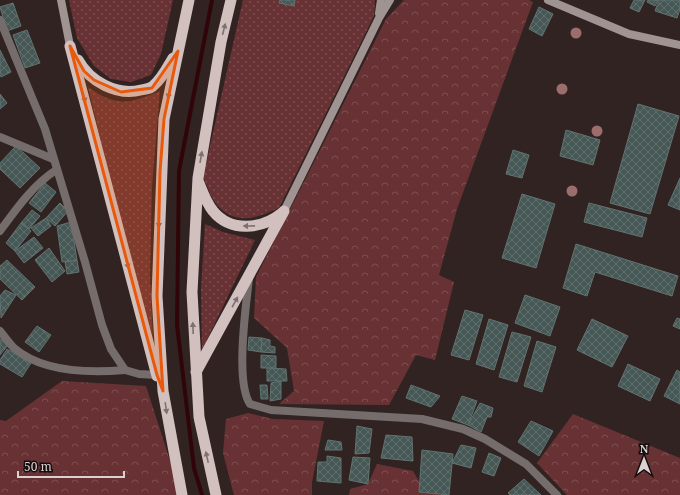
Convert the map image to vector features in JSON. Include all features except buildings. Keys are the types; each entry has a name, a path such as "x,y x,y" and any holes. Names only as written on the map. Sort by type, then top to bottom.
{"highway":[{"path":"182,495 163,391 157,296 160,172 164,119 189,0"},
{"path":"216,495 199,417 195,373 192,292 198,178 221,42 231,0"},
{"path":"70,46 84,71 94,80 121,92 152,88 160,79 178,51"},
{"path":"70,46 157,375 163,391"},
{"path":"198,178 205,198 214,212 226,221 241,226 257,226 272,221 284,211"},
{"path":"195,373 284,211"}],"main road":[{"path":"61,0 70,46"},
{"path":"379,18 381,0"},
{"path":"284,211 379,18 390,0"},
{"path":"379,18 395,0"},
{"path":"548,0 629,34 680,45"}],"street":[{"path":"0,20 34,102 71,213 102,325 111,349 125,370"},
{"path":"0,137 53,159"},
{"path":"0,231 18,207 44,177 56,170"},
{"path":"250,275 244,331 243,371 244,389 246,398 250,404 271,410 422,419 463,429 485,439 526,464 557,495"},
{"path":"0,331 14,348 32,358 65,370 94,373 125,370 139,374 157,375"}],"highlighted area":[{"path":"70,46 84,71 94,80 121,92 152,88 178,51 164,119 160,172 157,296 163,391 157,375"}],"green space":[{"path":"69,0 173,0 161,54 151,75 131,82 111,79 94,66 77,38"},
{"path":"243,0 375,0 374,16 279,208 255,217 239,218 224,212 217,205 203,177"},
{"path":"404,0 529,0 533,2 457,209 439,275 454,282 435,360 416,355 389,405 279,404 294,391 287,348 254,318 256,277 386,19"},
{"path":"88,87 107,98 123,101 140,99 160,91 152,187 150,275 153,338 119,216"},
{"path":"205,224 223,232 255,240 202,350 201,289"},
{"path":"62,381 146,386 181,495 0,495 0,420 6,421"},
{"path":"248,413 273,419 324,421 312,482 312,495 234,495 223,453 226,419"},
{"path":"573,414 680,458 680,495 567,495 537,463"},
{"path":"377,464 413,471 420,483 419,492 445,495 349,495 350,489 368,484"}],"waterway":[{"path":"202,495 194,468 177,325 179,171 212,0"}]}
